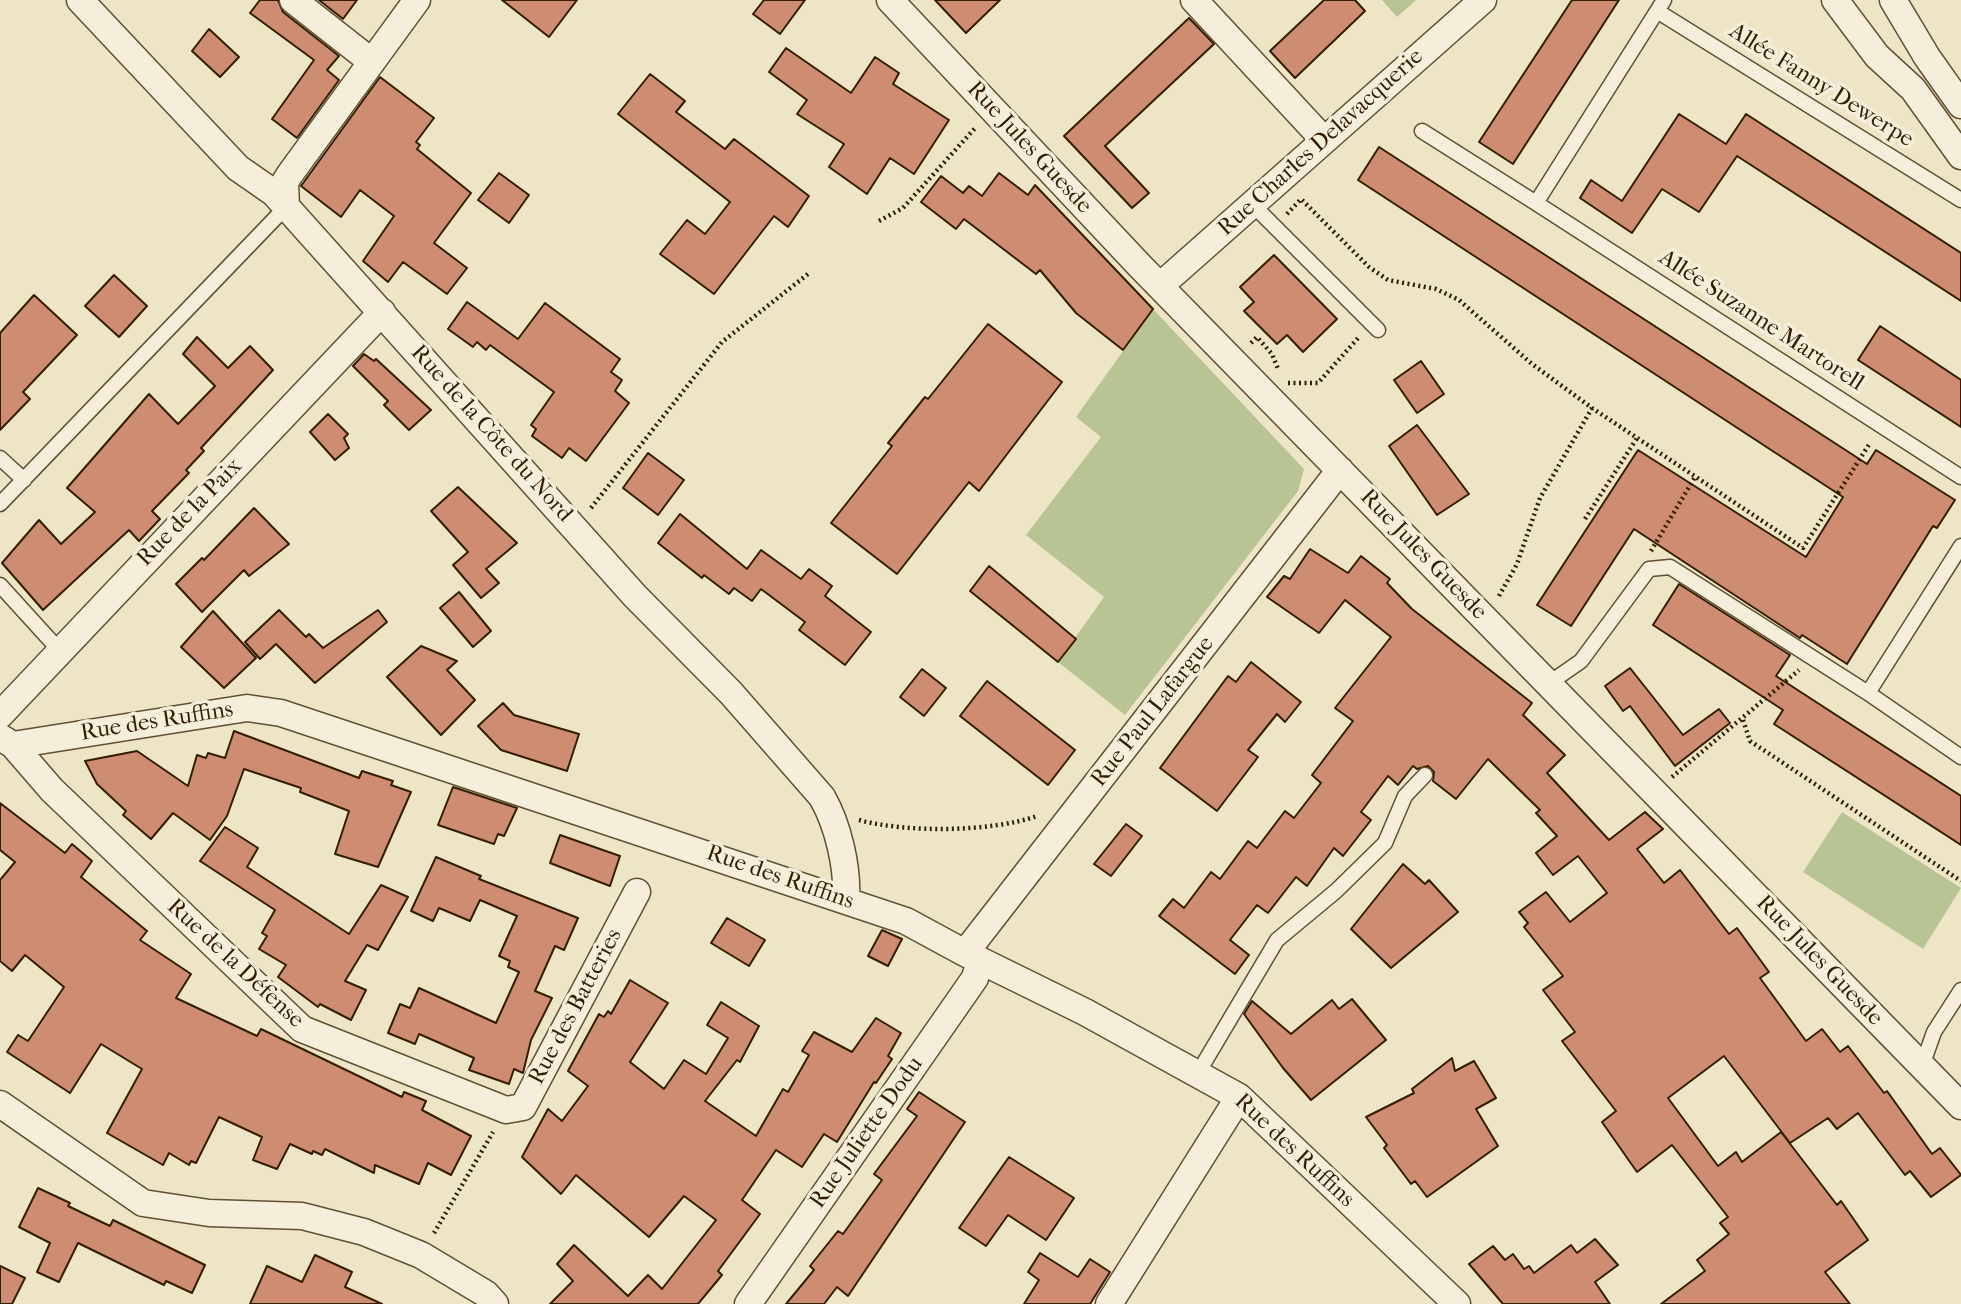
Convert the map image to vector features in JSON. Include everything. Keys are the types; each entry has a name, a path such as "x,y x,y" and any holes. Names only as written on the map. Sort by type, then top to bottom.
{"street":[{"name":"Rue de la Côte du Nord","path":"80,0 238,168 274,193 635,596 731,693 822,797 831,813 847,882 846,900"},
{"path":"292,0 372,62"},
{"path":"286,207 285,182 417,0"},
{"name":"Rue Jules Guesde","path":"890,0 1160,286 1961,1106"},
{"path":"1194,0 1324,140"},
{"name":"Rue Charles Delavacquerie","path":"1160,286 1483,0"},
{"path":"1835,0 1877,56 1913,89 1961,156"},
{"path":"1893,0 1907,19 1927,57 1961,105"},
{"name":"Rue de la Paix","path":"0,715 382,312"},
{"name":"Rue Paul Lafargue","path":"972,957 1340,470"},
{"name":"Rue des Ruffins","path":"7,741 247,708 281,713 906,921 1239,1097 1457,1304"},
{"name":"Rue de la Défense","path":"7,741 52,790 302,1029 506,1110"},
{"name":"Rue des Batteries","path":"506,1110 523,1107 637,892"},
{"name":"Rue Juliette Dodu","path":"748,1304 975,978 972,957"},
{"path":"1109,1304 1239,1097"},
{"path":"0,1104 143,1203 209,1213 302,1216 364,1233 421,1255 486,1294 495,1304"}],"lane":[{"name":"Allée Fanny Dewerpe","path":"1536,202 1661,6 1961,200"},
{"path":"1422,131 1536,202"},
{"name":"Allée Suzanne Martorell","path":"1536,202 1961,477"},
{"path":"1252,204 1375,326"},
{"path":"0,504 286,207"},
{"path":"0,458 24,480"},
{"path":"1868,693 1961,546"},
{"path":"1548,684 1581,661 1649,569 1670,567 1868,693 1961,757"},
{"path":"0,585 60,651"},
{"path":"1198,1073 1277,940 1336,891 1385,842 1405,796 1425,775"},
{"path":"1922,1066 1934,1032 1961,990"}],"path":[{"path":"879,221 903,208 982,121 989,126 999,115"},
{"path":"1274,227 1301,199 1369,267 1388,280 1436,289 1458,300 1532,365 1803,548 1881,426"},
{"path":"575,528 722,342 808,274"},
{"path":"1287,384 1299,381 1318,383 1375,326"},
{"path":"1481,614 1501,594 1517,564 1540,498 1592,408"},
{"path":"1585,519 1637,438"},
{"path":"1649,569 1650,552 1662,527 1695,477"},
{"path":"1653,791 1743,720 1813,658"},
{"path":"1743,720 1750,741 1961,881"},
{"path":"831,813 873,824 932,830 1017,823 1044,814"},
{"path":"421,1255 506,1110"}],"green space":[{"path":"1382,0 1416,0 1397,17"},
{"path":"1153,309 1304,469 1298,491 1125,715 1058,662 1104,597 1026,535 1101,437 1076,417"},
{"path":"1842,812 1961,888 1923,949 1803,872"}],"building":[{"path":"260,0 278,0 283,12 339,56 327,70 339,80 297,138 272,119 314,60 250,13"},
{"path":"319,0 357,0 343,19"},
{"path":"502,0 577,0 549,37"},
{"path":"764,0 805,0 780,34 753,14"},
{"path":"935,0 1000,0 966,33"},
{"path":"1324,0 1355,0 1365,11 1295,78 1270,51"},
{"path":"1572,0 1619,0 1513,164 1479,142"},
{"path":"1189,18 1214,44 1105,146 1149,193 1132,208 1064,136"},
{"path":"209,29 239,57 220,77 192,51"},
{"path":"786,48 851,93 875,57 899,73 893,84 949,120 914,174 890,158 867,194 829,167 844,144 797,114 807,100 769,72"},
{"path":"650,74 685,101 676,112 725,149 734,139 809,196 788,227 774,216 714,294 660,254 687,220 705,234 730,202 618,114"},
{"path":"380,77 434,118 416,142 420,145 417,149 471,193 434,243 467,268 447,294 403,262 388,282 363,261 394,216 360,190 341,217 301,186"},
{"path":"1679,114 1726,144 1746,114 1961,253 1961,301 1737,156 1699,212 1662,189 1632,233 1580,198 1591,180 1622,201"},
{"path":"1379,147 1867,464 1876,450 1955,500 1937,528 1933,526 1847,664 1802,635 1800,638 1634,529 1571,626 1537,605 1638,450 1806,557 1843,497 1358,180"},
{"path":"499,173 529,195 509,223 478,200"},
{"path":"999,173 1028,195 1035,185 1153,309 1123,350 1076,313 1040,270 1036,274 964,219 956,229 921,202 941,176 963,193 969,186 982,196"},
{"path":"1274,255 1337,319 1303,352 1287,335 1277,344 1244,311 1254,302 1240,287"},
{"path":"114,275 147,306 119,337 85,306"},
{"path":"34,295 77,335 23,392 30,399 0,430 0,333"},
{"path":"467,302 518,339 545,303 620,359 611,372 622,380 615,391 629,403 586,461 569,448 562,458 532,436 536,429 531,425 554,392 490,345 486,350 477,342 473,347 448,329"},
{"path":"988,324 1062,382 979,491 969,482 897,574 831,523 892,446 888,443 925,397 928,399"},
{"path":"1880,326 1961,380 1961,427 1858,360"},
{"path":"197,337 228,368 250,346 273,370 201,448 204,451 186,470 189,473 152,511 160,519 139,541 129,530 43,610 2,563 39,520 61,544 95,512 67,488 149,394 178,424 215,386 183,354"},
{"path":"364,354 374,361 376,359 431,410 409,430 384,405 388,401 353,366"},
{"path":"1421,361 1444,394 1417,413 1394,380"},
{"path":"328,414 348,434 344,438 349,448 335,460 310,432"},
{"path":"1417,425 1469,494 1437,515 1389,446"},
{"path":"648,453 684,480 658,515 623,488"},
{"path":"458,487 517,543 486,569 499,583 481,598 453,565 468,552 431,511"},
{"path":"254,508 289,544 249,576 244,570 202,612 176,584 202,558 204,560"},
{"path":"680,514 747,569 761,550 801,579 809,569 832,586 825,596 871,632 845,665 799,630 805,622 761,589 752,601 734,588 729,594 704,575 702,578 658,543"},
{"path":"1310,549 1348,573 1361,556 1390,579 1387,583 1412,609 1532,703 1523,715 1565,755 1547,773 1609,840 1645,812 1663,829 1637,849 1664,883 1680,870 1729,934 1737,928 1769,972 1760,978 1806,1041 1822,1029 1840,1052 1848,1046 1884,1093 1887,1091 1932,1154 1940,1148 1961,1175 1931,1197 1910,1171 1905,1175 1858,1113 1837,1129 1828,1118 1790,1143 1724,1056 1668,1098 1718,1166 1736,1152 1742,1162 1781,1132 1837,1205 1841,1201 1868,1240 1825,1272 1850,1304 1661,1304 1705,1271 1697,1260 1729,1234 1720,1223 1728,1217 1672,1145 1637,1172 1602,1122 1616,1111 1562,1041 1575,1032 1543,990 1563,976 1524,927 1528,923 1519,912 1546,892 1570,922 1607,893 1578,856 1553,875 1536,853 1557,836 1536,813 1540,810 1488,759 1456,799 1433,781 1434,772 1428,766 1417,769 1413,766 1398,785 1388,776 1361,812 1371,820 1343,856 1334,848 1307,886 1296,877 1268,913 1257,905 1230,940 1249,955 1235,974 1159,916 1173,899 1184,908 1211,872 1220,879 1248,841 1257,848 1285,811 1294,818 1321,783 1312,775 1353,721 1335,708 1391,637 1345,600 1319,633 1267,597 1284,576 1290,579"},
{"path":"989,566 1076,639 1058,662 970,591"},
{"path":"1679,584 1790,655 1776,676 1961,796 1961,845 1774,724 1783,710 1653,625"},
{"path":"459,592 491,631 473,647 440,608"},
{"path":"279,610 306,637 309,634 323,648 378,610 387,622 315,683 276,644 260,659 245,642"},
{"path":"213,611 256,658 224,688 181,647"},
{"path":"421,646 457,661 447,670 475,700 441,735 387,677"},
{"path":"1251,662 1301,702 1285,722 1277,714 1248,750 1258,757 1217,811 1160,768 1228,676 1236,682"},
{"path":"1630,668 1683,735 1719,709 1730,723 1675,766 1630,706 1623,711 1605,686"},
{"path":"922,669 946,688 924,716 900,697"},
{"path":"987,681 1075,750 1048,785 960,716"},
{"path":"503,703 514,715 579,734 567,771 501,750 478,726"},
{"path":"234,731 359,778 362,771 393,781 391,785 411,792 378,867 335,854 349,811 300,792 301,788 244,769 227,816 210,840 173,813 151,839 123,815 126,811 97,784 85,761 137,751 188,786 197,755 206,758 208,753 225,758"},
{"path":"453,787 517,808 504,836 498,834 494,844 438,825"},
{"path":"0,803 65,853 72,844 92,861 81,877 147,931 140,940 191,974 176,998 257,1036 261,1029 402,1097 404,1092 426,1101 422,1110 471,1136 451,1175 428,1163 419,1184 375,1165 374,1173 325,1149 322,1155 313,1151 312,1154 290,1144 277,1169 253,1160 262,1137 219,1117 196,1163 191,1161 189,1165 169,1153 163,1165 107,1133 142,1069 101,1044 70,1093 7,1052 18,1035 28,1041 64,987 25,955 12,971 0,961 0,880 15,862 0,850"},
{"path":"1126,824 1142,836 1111,876 1094,864"},
{"path":"225,827 258,848 247,867 349,934 381,885 408,897 378,950 367,945 345,981 366,990 351,1020 320,1004 318,1007 278,977 286,965 259,949 267,936 262,933 275,910 200,861"},
{"path":"560,835 620,856 610,886 550,863"},
{"path":"436,857 481,876 479,879 578,918 564,950 555,946 535,991 552,998 531,1040 523,1073 514,1069 509,1084 469,1070 474,1058 419,1034 415,1044 388,1033 400,1004 410,1008 419,988 496,1023 519,972 508,967 510,961 499,956 517,916 480,900 470,921 439,908 433,921 411,911"},
{"path":"1403,864 1425,884 1429,880 1458,912 1391,968 1351,929"},
{"path":"727,918 765,940 749,966 711,943"},
{"path":"882,930 902,939 888,966 868,956"},
{"path":"630,980 668,1003 630,1062 664,1089 684,1060 706,1074 728,1038 707,1025 721,1002 759,1026 740,1062 737,1060 705,1101 756,1136 783,1089 788,1092 809,1055 802,1051 814,1032 852,1052 876,1018 901,1033 888,1056 892,1059 876,1083 874,1082 837,1142 824,1134 802,1167 776,1150 742,1200 760,1214 718,1271 722,1275 698,1304 550,1304 573,1281 557,1264 574,1245 628,1296 648,1275 662,1289 716,1220 684,1196 649,1237 576,1175 561,1194 522,1157 548,1109 562,1121 588,1086 568,1071 599,1014 604,1017 608,1011 611,1014"},
{"path":"1352,999 1386,1040 1311,1100 1283,1068 1244,1014 1252,1001 1291,1034 1332,1000 1339,1009"},
{"path":"1452,1058 1455,1071 1474,1061 1496,1098 1476,1109 1498,1146 1427,1197 1415,1181 1411,1184 1384,1148 1387,1145 1366,1117 1414,1093 1412,1089"},
{"path":"919,1092 965,1122 848,1296 837,1287 824,1304 786,1304 814,1270 810,1266 838,1231 843,1234 882,1180 874,1174 917,1116 907,1109"},
{"path":"1009,1157 1074,1198 1046,1240 1008,1215 986,1246 959,1228"},
{"path":"38,1188 110,1226 113,1220 205,1265 192,1293 166,1281 164,1285 78,1243 59,1282 37,1272 50,1243 19,1227"},
{"path":"1595,1239 1618,1265 1595,1282 1610,1304 1503,1304 1469,1264 1493,1246 1505,1260 1513,1254 1524,1269 1529,1266 1534,1273 1571,1245 1577,1253"},
{"path":"1040,1253 1078,1277 1090,1259 1110,1272 1090,1304 1024,1304 1039,1280 1028,1272"},
{"path":"315,1255 352,1272 345,1287 382,1304 250,1304 267,1266 302,1282"},
{"path":"0,1266 25,1278 12,1304 0,1304"}]}
